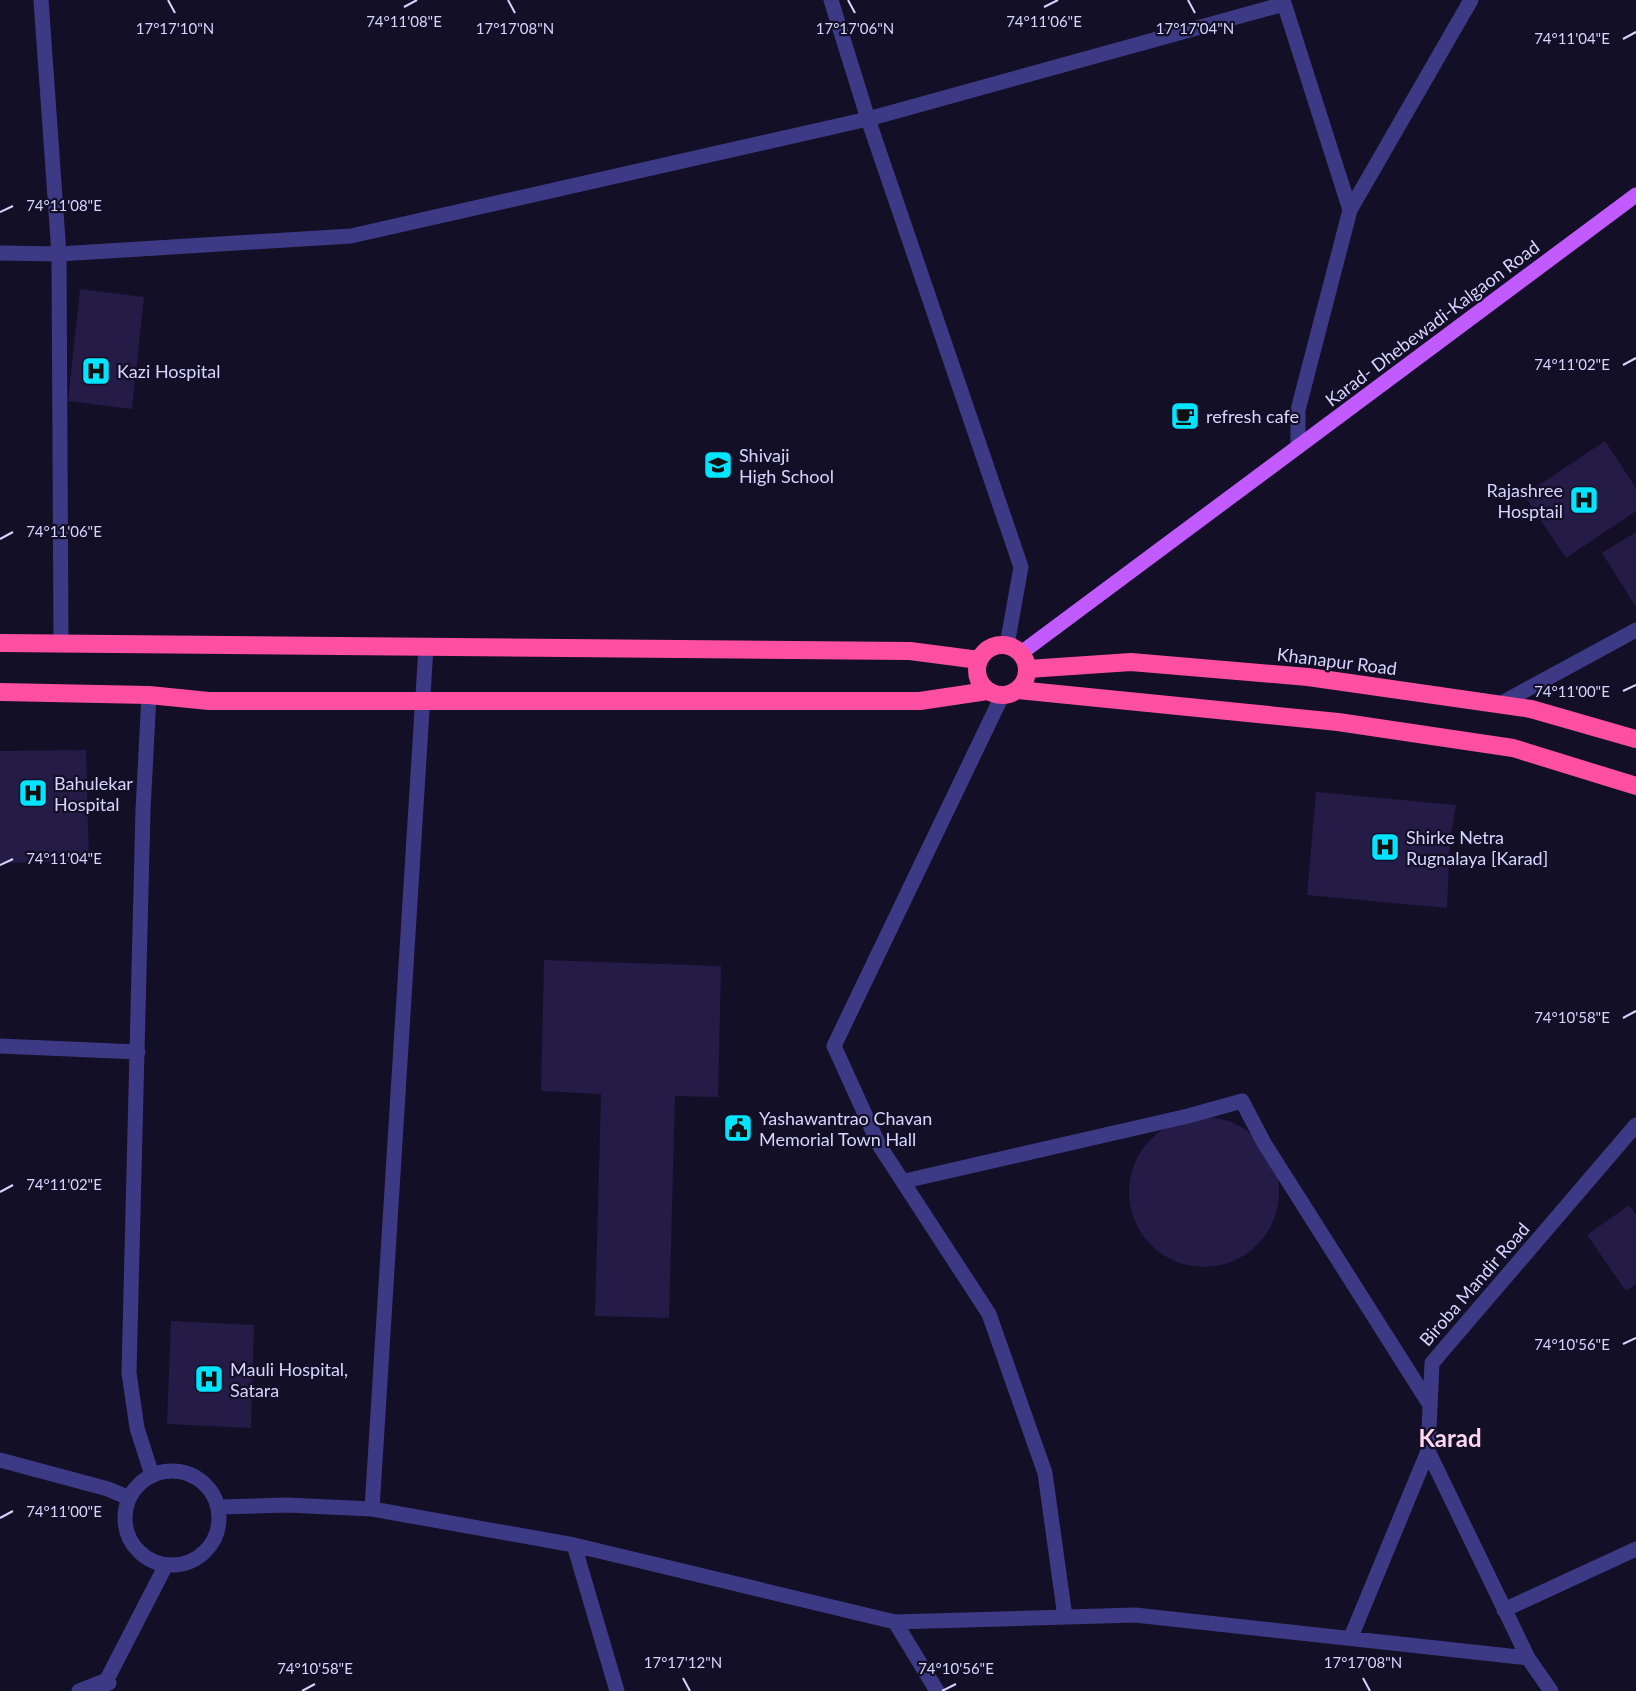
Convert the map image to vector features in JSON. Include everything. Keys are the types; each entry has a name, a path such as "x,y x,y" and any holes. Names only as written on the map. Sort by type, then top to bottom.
{"highway":[{"path":"0,643 910,651 979,660"},
{"path":"990,648 1018,656 1024,684 1002,692 978,677 979,660 990,648"},
{"name":"Khanapur Road","path":"1018,656 1131,662 1308,677 1531,710 1636,740"},
{"path":"0,692 149,695 209,701 920,701 1002,692 1338,722 1513,748 1636,786"}],"main road":[{"name":"Karad- Dhebewadi-Kalgaon Road","path":"1018,656 1636,195"}],"street":[{"path":"40,0 59,254 61,644"},
{"path":"831,0 868,119 1021,567 1018,656"},
{"path":"1298,447 1298,410 1350,210 1470,0"},
{"path":"0,253 59,254 351,236 868,119 1283,2 1350,210"},
{"path":"1498,705 1636,630"},
{"path":"372,1509 426,647"},
{"path":"1002,692 834,1046 879,1145 905,1181 989,1314 1045,1473 1065,1617"},
{"path":"149,695 143,810 129,1373 137,1428 152,1475"},
{"path":"0,1046 138,1052"},
{"path":"905,1181 1188,1116 1242,1101 1264,1143 1430,1405"},
{"name":"Biroba Mandir Road","path":"1551,1691 1528,1658 1428,1451 1432,1363 1636,1125"},
{"path":"1351,1637 1428,1451"},
{"path":"0,1460 108,1489 129,1498"},
{"path":"168,1471 196,1478 209,1488 218,1507 220,1518 217,1534 209,1548 197,1559 182,1565 166,1565 151,1561 139,1552 130,1539 125,1525 125,1510 129,1498 140,1484 152,1475 168,1471"},
{"path":"218,1507 287,1506 372,1509 574,1545 895,1622 1134,1615 1528,1658"},
{"path":"574,1545 616,1691"},
{"path":"1504,1610 1636,1549"},
{"path":"80,1691 107,1687 166,1565"},
{"path":"895,1622 938,1691"}],"building":[{"path":"80,289 144,297 132,409 68,401"},
{"path":"1605,441 1636,488 1636,511 1566,558 1524,495"},
{"path":"1636,532 1636,607 1602,553"},
{"path":"86,750 89,862 0,863 0,751"},
{"path":"1316,792 1456,805 1450,840 1447,908 1307,895"},
{"path":"544,960 721,966 718,1097 675,1096 669,1318 595,1316 601,1094 541,1091"},
{"path":"1204,1117 1233,1122 1246,1129 1257,1139 1267,1150 1274,1163 1279,1192 1274,1221 1267,1234 1257,1245 1246,1255 1233,1262 1204,1267 1175,1262 1162,1255 1151,1245 1141,1234 1134,1221 1129,1192 1134,1163 1141,1150 1151,1139 1162,1129 1175,1122"},
{"path":"1629,1205 1636,1215 1636,1284 1626,1291 1587,1235"},
{"path":"171,1321 254,1325 251,1428 167,1424"}],"place":[{"name":"Kazi Hospital","path":"96,371"},
{"name":"refresh cafe","path":"1185,416"},
{"name":"Shivaji High School","path":"718,465"},
{"name":"Rajashree Hosptail","path":"1584,500"},
{"name":"Bahulekar Hospital","path":"33,793"},
{"name":"Shirke Netra Rugnalaya [Karad]","path":"1385,847"},
{"name":"Yashawantrao Chavan Memorial Town Hall","path":"738,1128"},
{"name":"Mauli Hospital, Satara","path":"209,1379"}],"district":[{"name":"Karad","path":"1450,1437"}]}
